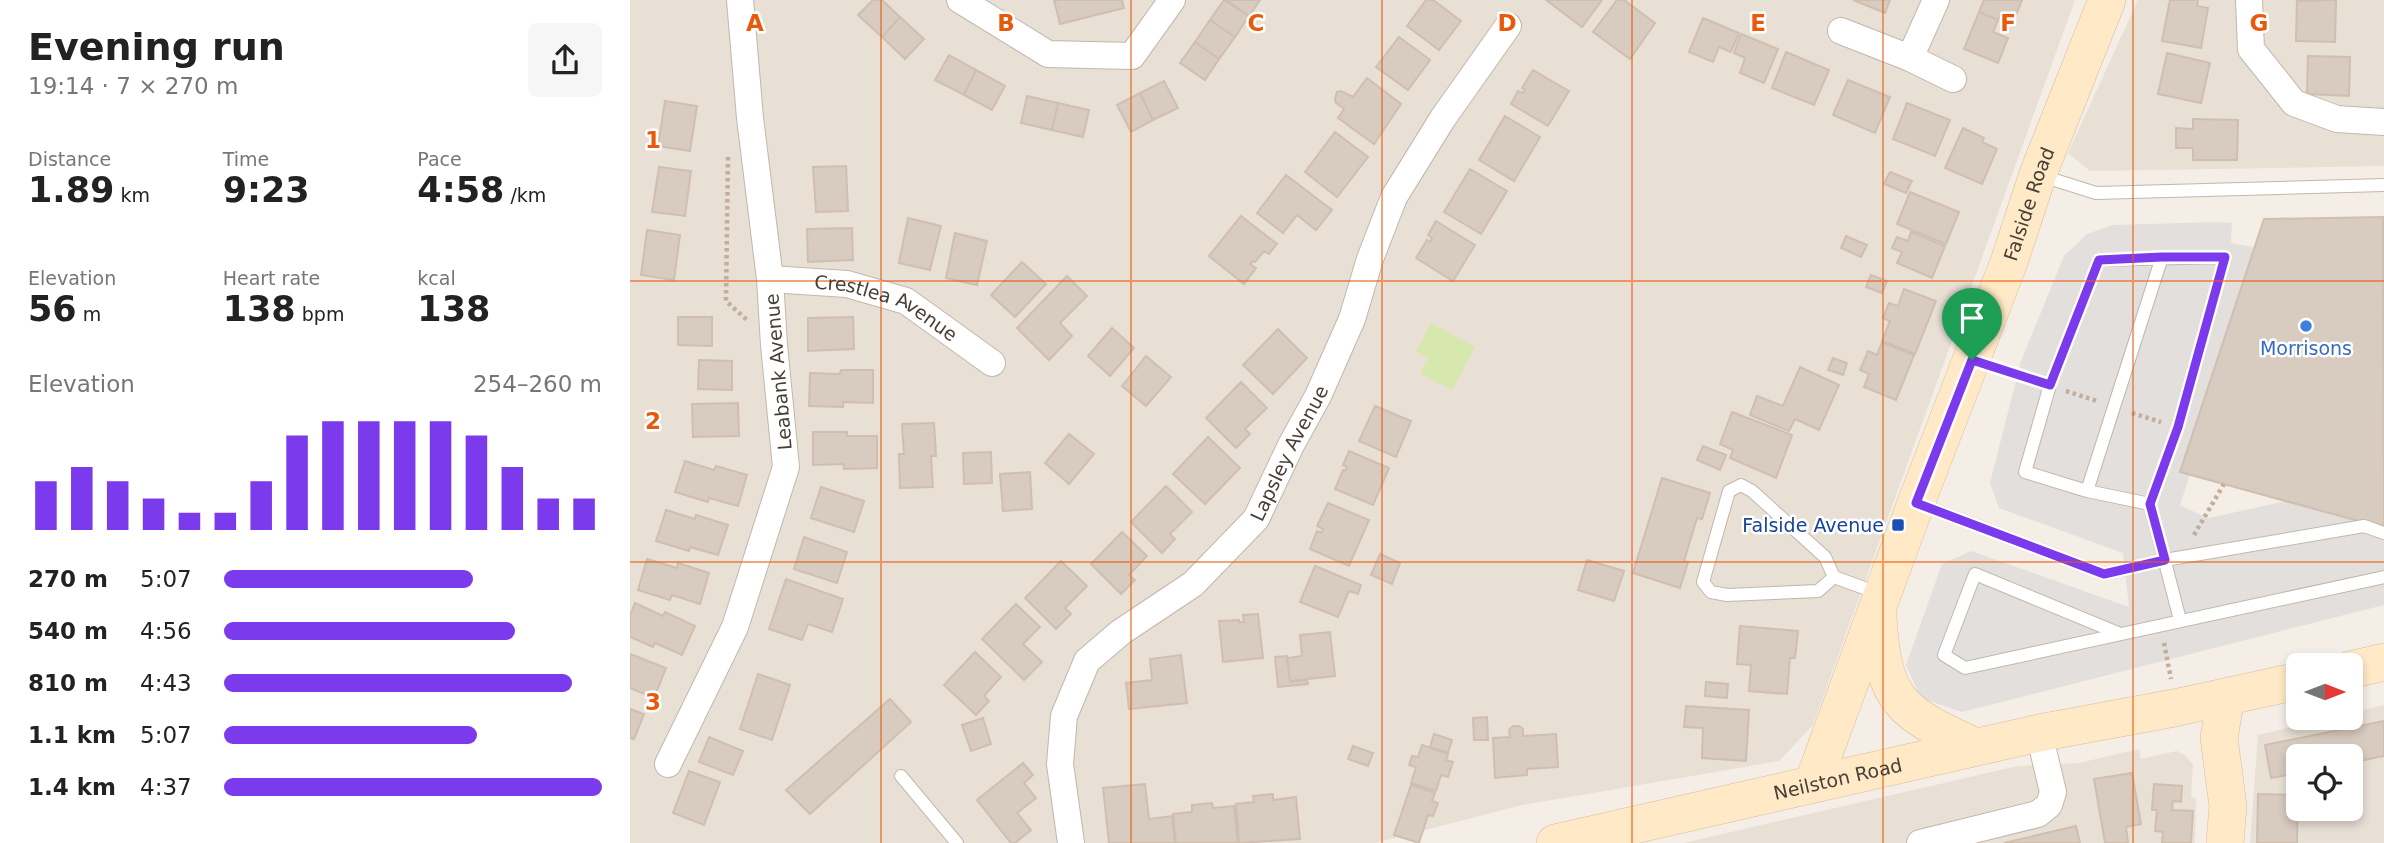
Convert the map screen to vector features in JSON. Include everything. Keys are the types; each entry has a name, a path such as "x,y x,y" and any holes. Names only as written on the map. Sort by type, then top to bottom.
{"street":[{"name":"Leabank Avenue","path":"668,764 736,626 786,467 770,279 750,118 740,0"},
{"path":"960,0 1048,54 1132,56 1172,0"},
{"path":"1909,58 1936,0"},
{"name":"Falside Road","path":"1813,783 1879,600 1972,360 2038,174 2107,0"},
{"path":"2249,0 2251,49 2294,103 2337,119 2384,122"},
{"name":"Lapsley Avenue","path":"1071,843 1060,764 1065,716 1087,661 1121,632 1193,584 1256,519 1318,396 1352,319 1370,259 1394,197 1443,118 1508,26"},
{"path":"1840,32 1909,58 1953,79"},
{"name":"Crestlea Avenue","path":"770,279 847,284 906,300 992,363"},
{"name":"Falside Road","path":"1879,600 1880,654 1886,678 1895,694 1903,705 1926,723 1976,747"},
{"path":"2363,667 2384,662"},
{"name":"Neilston Road","path":"1555,843 1639,833 1813,783 2039,733 2112,721 2286,684"},
{"path":"2225,843 2228,806 2220,738 2226,697"},
{"path":"1920,843 2038,814 2049,805 2053,792 2039,733"}],"lane":[{"path":"2038,174 2096,193 2384,185"},
{"path":"2087,491 2162,257"},
{"path":"2150,504 2087,491 2025,472 2050,385 2099,260 2225,257 2178,427 2150,504 2180,620"},
{"path":"1834,577 1818,591 1727,595 1710,592 1703,582 1729,491 1741,485 1752,491 1825,557 1834,577 1879,600"},
{"path":"1916,503 2104,574 2165,560 2364,526 2384,533"},
{"path":"2118,633 1975,574 1944,655 1965,668 2384,577"},
{"path":"901,776 957,843"}],"path":[{"path":"750,118 726,160 726,301 774,345"},
{"path":"1972,360 2050,385"},
{"path":"2192,540 2224,484"},
{"path":"2160,624 2171,680"}],"shaded area":[{"path":"630,0 2075,0 1813,725 1779,761 1522,805 1375,843 630,843"},
{"path":"2138,0 2384,0 2384,166 2090,171 2068,153"},
{"path":"2232,223 2231,243 2263,249 2180,505 2208,518 2296,499 2384,524 2384,605 1962,712 1921,698 1906,665 1942,564 1971,551 2129,607 2123,553 1999,508 1990,483 2021,361 2064,256 2087,234 2113,225"},
{"path":"2384,705 2384,843 2250,843 2258,735 2286,729 2363,730 2363,710"},
{"path":"2139,749 2141,759 2177,751 2185,755 2193,765 2191,797 2196,798 2195,843 1684,843 2018,766 2079,763"}],"green space":[{"path":"1431,323 1475,347 1452,390 1420,373 1428,358 1416,352"}],"building":[{"path":"873,0 882,0 900,17 882,37 858,15"},
{"path":"1054,0 1122,0 1124,8 1060,24"},
{"path":"1224,0 1249,16 1235,37 1210,20"},
{"path":"1226,0 1260,0 1249,16"},
{"path":"1426,0 1433,0 1461,21 1439,50 1407,26"},
{"path":"1546,0 1602,0 1582,27"},
{"path":"1617,0 1624,0 1655,23 1630,59 1593,32"},
{"path":"1853,0 1890,0 1885,13"},
{"path":"1984,0 2022,0 2015,18 2001,13 1998,20 1979,12"},
{"path":"2170,0 2198,0 2197,6 2208,8 2201,48 2162,41"},
{"path":"2336,0 2335,42 2296,41 2297,1"},
{"path":"1979,12 1998,20 1993,32 2008,38 1998,63 1964,49"},
{"path":"900,17 924,39 905,59 882,37"},
{"path":"1703,18 1739,33 1731,52 1719,47 1713,62 1689,52"},
{"path":"1210,20 1235,37 1219,59 1195,42"},
{"path":"1741,34 1778,49 1764,83 1740,73 1745,58 1734,53"},
{"path":"1399,37 1430,60 1408,90 1376,67"},
{"path":"1195,42 1219,59 1205,80 1180,63"},
{"path":"1786,52 1829,70 1814,105 1772,88"},
{"path":"2167,53 2210,63 2201,103 2158,94"},
{"path":"949,55 976,70 964,95 935,80"},
{"path":"2308,56 2350,57 2349,96 2307,94"},
{"path":"976,70 1005,86 992,110 964,95"},
{"path":"1533,70 1569,91 1548,126 1511,104 1518,91 1523,93 1525,89 1522,88"},
{"path":"1367,78 1401,104 1374,144 1338,118 1344,109 1335,99 1337,92 1341,91 1353,97"},
{"path":"1848,80 1890,97 1875,133 1833,115"},
{"path":"1164,81 1178,108 1153,120 1140,93"},
{"path":"1140,93 1153,120 1131,132 1117,105"},
{"path":"1027,96 1058,103 1052,130 1021,123"},
{"path":"665,101 697,106 690,151 658,146"},
{"path":"1058,103 1089,110 1083,137 1052,130"},
{"path":"1907,103 1950,120 1935,156 1893,139"},
{"path":"1505,116 1540,137 1514,181 1479,160"},
{"path":"2193,119 2238,120 2237,160 2193,160 2193,148 2176,148 2176,128 2193,129"},
{"path":"1963,128 1984,138 1982,142 1997,149 1982,184 1945,168"},
{"path":"1335,132 1368,157 1337,197 1305,172"},
{"path":"846,166 848,211 816,212 813,167"},
{"path":"659,167 691,171 685,216 652,212"},
{"path":"1470,169 1507,191 1481,234 1444,212"},
{"path":"1890,172 1912,181 1906,193 1884,184"},
{"path":"1286,175 1332,210 1316,230 1297,215 1283,233 1257,213"},
{"path":"1910,192 1959,212 1946,244 1897,224"},
{"path":"1241,216 1277,244 1269,254 1264,251 1250,264 1256,268 1244,284 1209,256"},
{"name":"Morrisons","path":"2383,217 2384,528 2180,472 2264,219"},
{"path":"908,218 941,226 930,270 899,263"},
{"path":"1436,221 1475,245 1453,281 1416,258 1427,240 1430,242 1432,238 1428,235"},
{"path":"852,228 853,260 808,262 807,229"},
{"path":"647,230 680,235 674,280 641,275"},
{"path":"1911,232 1945,246 1932,278 1897,263 1902,252 1892,248 1897,237 1908,241"},
{"path":"955,233 987,241 977,285 946,278"},
{"path":"1846,236 1867,245 1861,257 1841,248"},
{"path":"1022,262 1046,284 1015,317 991,295"},
{"path":"1871,275 1887,281 1882,293 1866,287"},
{"path":"1067,276 1087,296 1060,323 1072,336 1049,360 1017,328"},
{"path":"1904,289 1936,301 1915,354 1882,341 1890,321 1883,318 1889,303 1898,306"},
{"path":"678,317 712,317 712,346 678,345"},
{"path":"853,317 854,349 808,351 808,318"},
{"path":"1112,328 1134,348 1110,376 1088,356"},
{"path":"1278,329 1307,358 1273,394 1243,365"},
{"path":"1882,342 1914,355 1896,400 1864,387 1869,374 1860,370 1868,351 1877,355"},
{"path":"1146,356 1171,377 1146,406 1122,386"},
{"path":"1833,358 1847,363 1843,375 1828,370"},
{"path":"699,360 732,361 732,390 698,389"},
{"path":"1800,367 1839,385 1819,430 1795,419 1789,431 1750,415 1757,396 1783,406"},
{"path":"841,370 873,370 873,403 843,402 843,407 809,406 810,373 840,374"},
{"path":"1241,382 1267,408 1245,429 1250,434 1236,448 1206,418"},
{"path":"738,403 739,436 693,437 692,404"},
{"path":"1375,406 1411,421 1396,457 1359,441"},
{"path":"1732,412 1792,435 1776,478 1730,458 1733,450 1720,444"},
{"path":"934,423 936,456 931,456 933,487 900,488 899,454 904,454 902,424"},
{"path":"813,432 847,432 847,436 877,436 877,468 844,469 844,464 813,465"},
{"path":"1069,434 1094,454 1069,484 1045,463"},
{"path":"1208,437 1240,468 1205,504 1173,474"},
{"path":"1703,446 1726,455 1720,470 1697,460"},
{"path":"1349,451 1389,468 1373,505 1335,489 1347,467 1343,465"},
{"path":"991,452 992,483 964,484 963,453"},
{"path":"685,461 714,470 716,466 747,475 738,506 709,498 708,502 675,492"},
{"path":"1030,472 1032,509 1003,511 1000,474"},
{"path":"1662,478 1710,493 1702,519 1697,518 1684,561 1688,562 1680,588 1633,573"},
{"path":"1166,486 1192,512 1170,534 1175,539 1162,553 1131,522"},
{"path":"821,487 864,501 854,532 811,518"},
{"path":"1328,503 1369,520 1349,566 1310,549 1317,531 1321,533 1323,529 1317,526"},
{"path":"666,510 695,519 696,515 728,525 718,555 690,547 689,551 656,541"},
{"path":"1122,532 1147,556 1129,575 1135,580 1121,594 1091,564"},
{"path":"804,537 847,552 837,583 794,569"},
{"path":"1380,554 1400,563 1392,584 1371,575"},
{"path":"647,559 677,568 678,563 709,573 700,604 672,595 670,600 638,590"},
{"path":"1587,560 1624,571 1614,601 1578,590"},
{"path":"1061,561 1087,586 1065,608 1071,614 1056,629 1025,598"},
{"path":"1315,566 1361,585 1358,594 1349,591 1338,617 1300,602"},
{"path":"786,579 843,599 832,632 808,624 802,640 769,629"},
{"path":"635,603 663,616 665,612 695,626 682,655 655,643 653,647 630,637 630,615"},
{"path":"1016,604 1040,627 1023,644 1042,662 1024,680 982,639"},
{"path":"1258,614 1263,658 1223,662 1219,621 1244,622 1243,615"},
{"path":"1740,626 1798,631 1795,658 1790,658 1787,694 1749,691 1751,665 1737,664"},
{"path":"1330,632 1335,676 1290,681 1287,658 1302,656 1300,635"},
{"path":"975,652 1001,677 984,696 989,701 976,715 944,685"},
{"path":"630,654 666,668 654,698 630,688"},
{"path":"1181,655 1187,703 1129,709 1126,683 1152,680 1150,659"},
{"path":"1287,656 1290,682 1307,680 1308,684 1278,687 1275,657"},
{"path":"758,674 790,685 772,740 740,729"},
{"path":"1706,682 1728,684 1727,698 1705,696"},
{"path":"890,699 911,722 810,814 786,790"},
{"path":"1686,706 1749,710 1746,761 1702,758 1703,728 1684,727"},
{"path":"630,709 644,714 634,739 630,738"},
{"path":"1487,717 1488,740 1474,740 1473,718"},
{"path":"983,718 991,744 971,751 962,725"},
{"path":"2384,721 2384,756 2363,760 2363,744 2286,744 2286,775 2271,778 2265,745 2339,730 2363,730 2363,725"},
{"path":"1513,726 1523,729 1523,736 1556,734 1558,767 1527,769 1527,775 1495,778 1493,738 1510,737 1509,730"},
{"path":"1434,734 1452,740 1448,753 1430,747"},
{"path":"709,737 743,751 733,775 699,762"},
{"path":"1422,745 1448,754 1446,760 1453,762 1448,777 1441,775 1436,791 1411,783 1416,767 1409,765 1412,756 1418,757"},
{"path":"1353,746 1373,753 1368,766 1348,759"},
{"path":"1023,763 1033,775 1024,783 1036,798 1017,813 1031,830 1015,843 1011,843 977,800"},
{"path":"689,771 720,782 704,825 673,813"},
{"path":"2132,773 2141,824 2126,827 2128,843 2105,843 2094,779"},
{"path":"1145,784 1149,819 1172,816 1175,843 1109,843 1103,788"},
{"path":"2154,784 2182,786 2181,802 2173,801 2172,810 2193,811 2191,843 2162,843 2163,832 2155,831 2157,810 2152,810"},
{"path":"1411,785 1435,793 1432,801 1438,803 1433,816 1428,815 1419,843 1394,835"},
{"path":"1273,794 1273,800 1296,797 1300,839 1239,843 1236,804 1254,802 1253,796"},
{"path":"2258,794 2286,795 2286,821 2297,821 2297,843 2257,843"},
{"path":"1212,803 1213,808 1234,806 1238,843 1176,843 1173,814 1192,812 1192,805"},
{"path":"2076,826 2080,843 2004,843"}],"place":[{"name":"Morrisons","path":"2306,326"},
{"name":"Falside Avenue","path":"1898,525"}],"route":[{"path":"2225,257 2178,427 2150,504 2165,560 2104,574 1916,503 1972,360 2050,385 2099,260 2225,257"}]}
